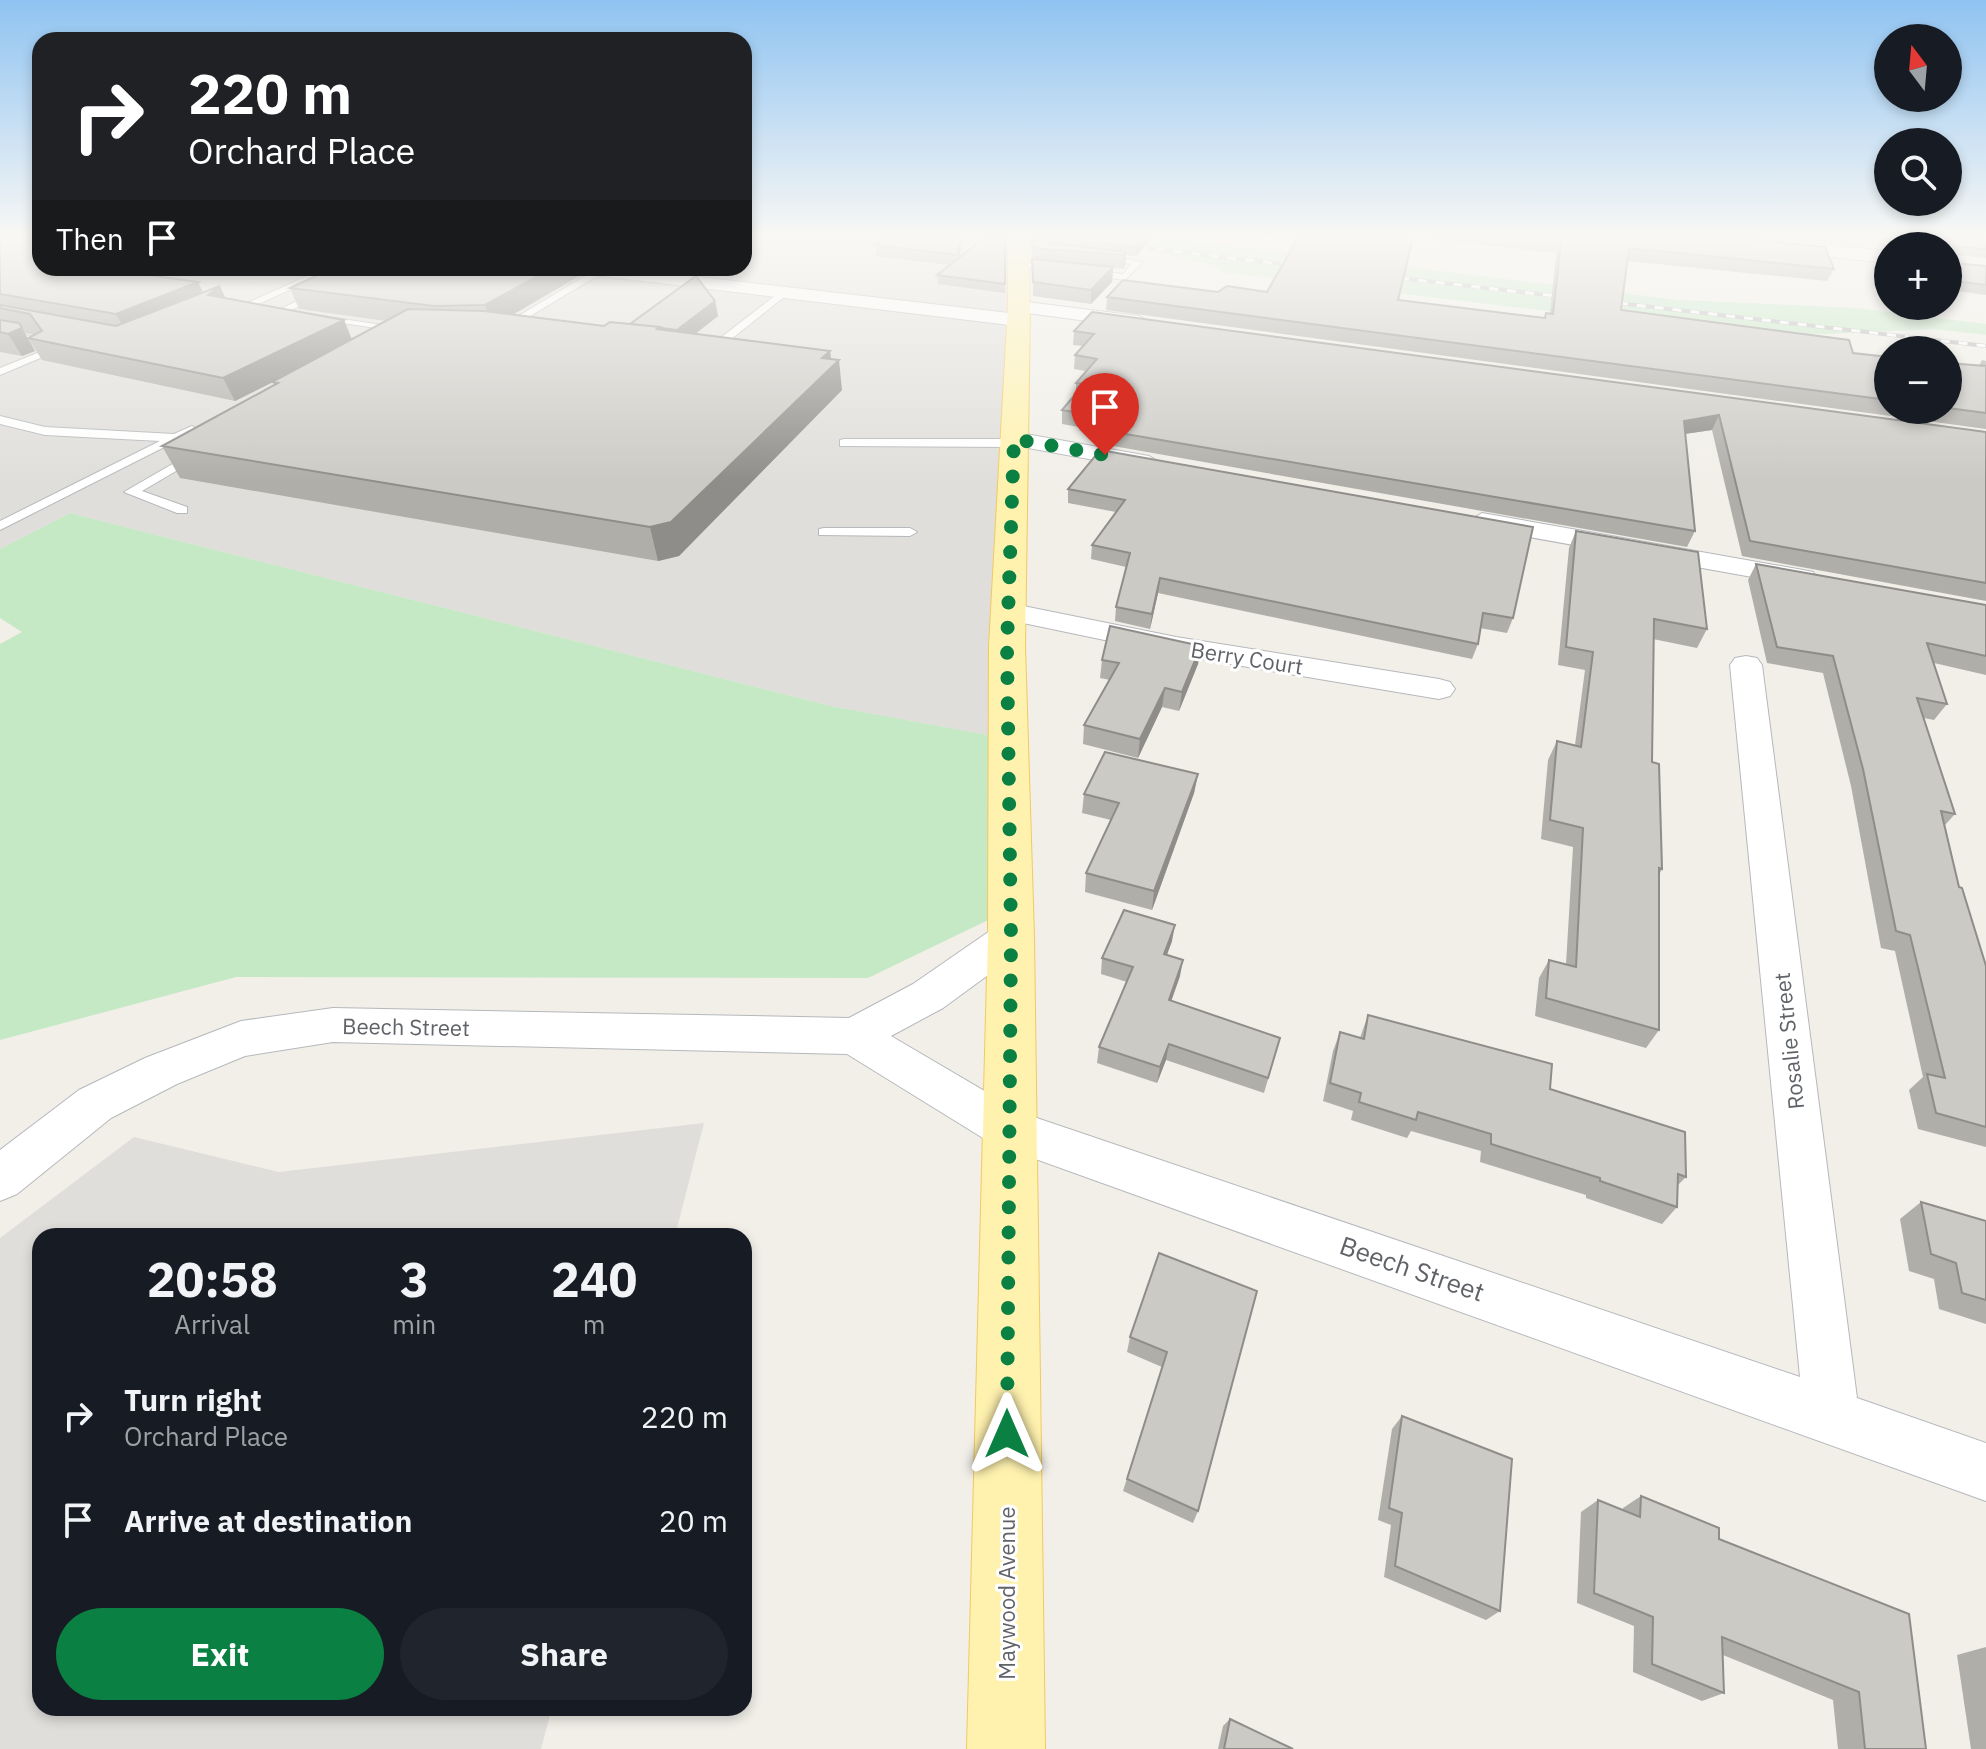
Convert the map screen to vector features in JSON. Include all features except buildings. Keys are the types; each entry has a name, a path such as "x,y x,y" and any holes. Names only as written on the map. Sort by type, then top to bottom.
{"main road":[{"name":"Maywood Avenue","path":"1006,1749 1007,1129 1011,937 1009,612 1018,320"}],"street":[{"path":"1094,320 1167,326"},
{"path":"1014,441 1169,466"},
{"path":"1462,518 1832,583"},
{"name":"Berry Court","path":"1009,612 1176,646 1439,689"},
{"name":"Rosalie Street","path":"1746,665 1832,1417"},
{"name":"Beech Street","path":"0,1179 95,1104 161,1071 241,1039 333,1025 854,1036 928,996 1011,937"},
{"name":"Beech Street","path":"854,1036 1007,1129 1986,1472"}],"lane":[{"path":"329,320 416,331 389,346"},
{"path":"514,320 489,334 518,333"},
{"path":"689,353 704,355 750,320"},
{"path":"270,322 344,335"},
{"path":"0,334 37,340 47,353 0,372"},
{"path":"0,420 45,431 177,438"},
{"path":"0,526 205,424"},
{"path":"844,443 1014,441"},
{"path":"182,510 131,492 212,446"},
{"path":"824,532 910,532"}],"shaded area":[{"path":"0,320 1007,320 1009,739 831,706 70,513 0,549"},
{"path":"704,1123 677,1228 32,1228 32,1716 550,1716 541,1749 0,1749 0,1238 134,1137 279,1172"}],"green space":[{"path":"1618,320 1954,320 1986,324 1986,335 1934,329 1763,337"},
{"path":"70,513 831,706 1009,739 1011,909 868,978 236,977 0,1040 0,644 22,632 0,618 0,549"}],"railway":[{"path":"1760,320 1986,346"}],"route":[{"path":"1007,1434 1007,1129 1011,937 1007,646 1014,439 1105,455"}]}
